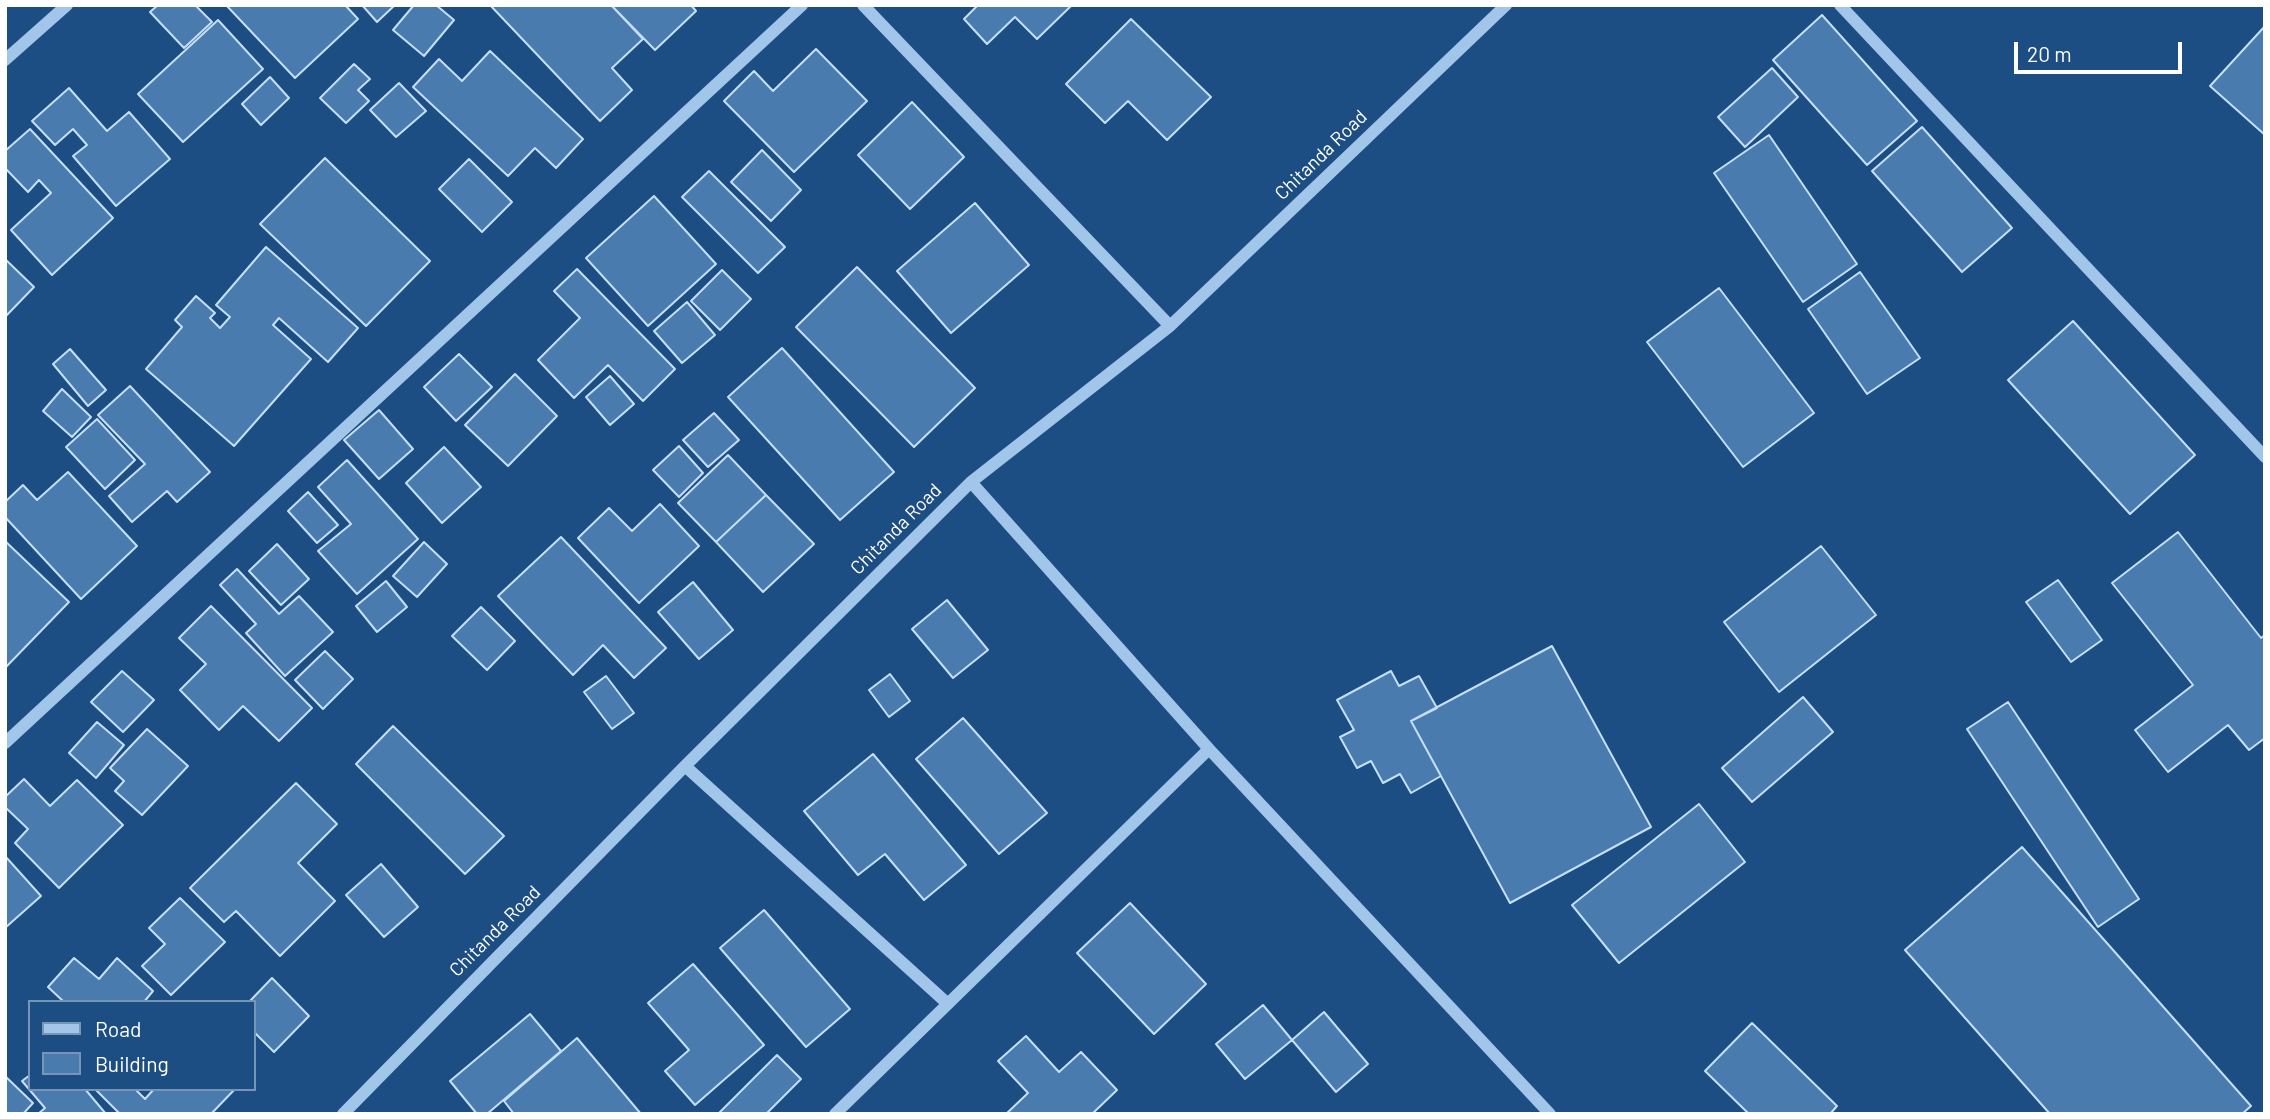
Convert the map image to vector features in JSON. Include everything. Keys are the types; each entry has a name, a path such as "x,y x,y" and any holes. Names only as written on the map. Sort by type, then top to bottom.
{"street":[{"path":"5,60 67,5"},
{"path":"5,743 802,5"},
{"path":"863,5 1170,326"},
{"name":"Chitanda Road","path":"343,1114 685,766 971,482 1170,326 1506,5"},
{"path":"1840,5 2265,457"},
{"path":"971,482 1209,750 1550,1114"},
{"path":"835,1114 1209,750"},
{"path":"685,766 948,1004"}],"building":[{"path":"158,5 195,5 212,22 184,48 150,12"},
{"path":"226,5 345,5 358,19 295,78"},
{"path":"362,5 395,5 377,22"},
{"path":"414,5 436,5 454,20 424,56 393,30"},
{"path":"490,5 611,5 643,39 612,68 632,90 600,121"},
{"path":"611,5 691,5 696,11 655,50"},
{"path":"978,5 1072,5 1037,39 1015,17 987,44 964,19"},
{"path":"1822,15 1917,121 1867,165 1773,60"},
{"path":"1131,19 1211,97 1167,140 1128,101 1105,123 1066,84"},
{"path":"218,20 263,69 183,142 138,94"},
{"path":"2265,26 2265,135 2210,86"},
{"path":"816,49 867,101 794,172 724,101 754,71 773,91"},
{"path":"490,51 583,139 556,168 535,148 508,176 413,87 439,59 462,81"},
{"path":"354,64 370,79 358,90 369,101 346,123 320,98"},
{"path":"1772,68 1798,97 1745,147 1718,117"},
{"path":"270,77 289,98 261,125 242,104"},
{"path":"399,83 426,111 396,137 370,110"},
{"path":"69,88 107,131 129,112 170,159 116,206 73,156 87,145 73,129 55,145 32,121"},
{"path":"912,102 964,157 910,209 858,155"},
{"path":"1922,127 2012,228 1962,272 1872,171"},
{"path":"30,129 113,218 52,275 11,230 51,193 39,180 28,192 5,168 5,151"},
{"path":"1769,135 1857,264 1803,302 1714,173"},
{"path":"762,150 801,190 771,221 731,182"},
{"path":"325,158 430,261 366,326 260,224"},
{"path":"469,159 512,202 482,232 439,189"},
{"path":"709,171 785,247 758,273 682,197"},
{"path":"654,196 716,264 648,326 586,258"},
{"path":"975,203 1029,265 951,333 897,271"},
{"path":"266,247 358,328 328,362 279,318 273,325 311,359 234,446 146,369 182,327 175,320 196,296 215,313 210,318 220,328 230,317 216,305"},
{"path":"5,259 34,287 5,317"},
{"path":"857,267 975,388 914,447 796,327"},
{"path":"577,269 675,369 643,401 608,365 574,398 538,360 580,318 554,291"},
{"path":"722,270 751,299 720,330 691,301"},
{"path":"1860,272 1920,358 1867,394 1808,309"},
{"path":"1719,288 1814,413 1743,467 1647,342"},
{"path":"687,302 715,335 682,363 654,331"},
{"path":"2073,321 2195,455 2130,514 2008,380"},
{"path":"782,348 894,472 840,520 728,397"},
{"path":"70,349 106,390 88,406 53,364"},
{"path":"459,354 492,387 456,421 424,387"},
{"path":"515,374 557,416 508,466 465,425"},
{"path":"610,376 634,404 610,425 586,397"},
{"path":"130,386 210,472 177,502 167,491 132,522 109,496 145,464 98,415"},
{"path":"62,389 91,417 72,437 43,411"},
{"path":"379,410 413,449 379,479 344,440"},
{"path":"714,413 739,440 708,467 683,440"},
{"path":"97,419 135,460 105,489 66,447"},
{"path":"679,446 703,473 679,497 653,470"},
{"path":"444,447 481,487 442,523 406,483"},
{"path":"728,455 766,495 716,542 678,503"},
{"path":"347,460 418,539 357,594 318,551 351,524 318,487"},
{"path":"68,472 137,546 81,599 5,517 5,502 23,485 37,500"},
{"path":"308,492 338,525 317,543 288,511"},
{"path":"766,495 814,544 763,592 716,542"},
{"path":"660,504 699,546 639,603 578,538 609,508 632,531"},
{"path":"2178,532 2261,638 2265,635 2265,738 2249,750 2228,725 2168,772 2135,730 2193,685 2112,583"},
{"path":"561,537 666,648 634,678 603,645 573,675 498,596"},
{"path":"5,541 69,602 5,668"},
{"path":"424,542 447,564 417,597 393,576"},
{"path":"277,544 309,579 281,605 249,571"},
{"path":"1821,546 1876,615 1779,692 1724,622"},
{"path":"237,569 279,614 299,596 333,632 285,676 246,633 256,624 220,585"},
{"path":"2058,580 2102,640 2071,662 2026,602"},
{"path":"386,581 407,607 377,632 356,606"},
{"path":"693,582 733,630 699,659 658,612"},
{"path":"947,600 988,650 953,678 912,629"},
{"path":"211,606 312,708 279,741 243,706 219,730 180,690 206,664 179,638"},
{"path":"481,607 515,641 487,670 452,636"},
{"path":"1552,646 1651,827 1510,903 1411,721"},
{"path":"325,651 353,679 323,709 295,680"},
{"path":"122,671 154,700 123,732 91,702"},
{"path":"1391,671 1399,686 1419,676 1437,708 1411,721 1441,776 1411,793 1400,774 1383,783 1371,761 1357,768 1340,737 1354,730 1337,700"},
{"path":"890,674 910,701 889,717 869,690"},
{"path":"606,676 634,713 612,729 584,692"},
{"path":"1803,697 1833,732 1752,802 1722,768"},
{"path":"2008,702 2139,899 2098,927 1967,729"},
{"path":"963,718 1047,813 999,854 916,759"},
{"path":"97,722 124,745 96,778 69,753"},
{"path":"393,726 504,836 465,874 356,764"},
{"path":"147,729 188,766 142,815 115,791 124,781 110,768"},
{"path":"873,754 966,865 924,900 885,854 858,875 804,811"},
{"path":"24,779 50,806 77,780 123,825 59,888 15,843 28,829 5,807 5,797"},
{"path":"296,783 337,824 298,863 335,901 280,956 236,911 224,922 190,888"},
{"path":"1699,804 1745,862 1619,963 1572,905"},
{"path":"2022,847 2251,1106 2242,1114 2050,1114 1905,950"},
{"path":"5,856 41,896 5,928"},
{"path":"381,864 418,907 384,937 346,895"},
{"path":"180,898 225,942 171,995 142,966 165,944 149,928"},
{"path":"1130,903 1206,984 1154,1034 1077,953"},
{"path":"764,910 850,1009 806,1047 720,948"},
{"path":"74,958 99,979 117,958 153,991 146,1000 62,1000 48,987"},
{"path":"693,964 764,1045 695,1105 665,1071 689,1050 648,1003"},
{"path":"272,978 309,1016 274,1052 256,1034 256,1000 251,1000"},
{"path":"1263,1005 1292,1040 1245,1079 1216,1044"},
{"path":"1324,1012 1368,1064 1336,1092 1292,1040"},
{"path":"530,1014 561,1051 487,1114 477,1114 450,1081"},
{"path":"1752,1023 1837,1106 1830,1114 1749,1114 1705,1071"},
{"path":"1026,1036 1059,1072 1081,1052 1117,1090 1092,1114 1006,1114 1028,1093 998,1061"},
{"path":"577,1038 641,1114 514,1114 504,1101"},
{"path":"777,1055 801,1079 766,1114 718,1114"},
{"path":"5,1076 33,1103 23,1114 5,1114"},
{"path":"28,1076 28,1088 22,1081"},
{"path":"31,1091 87,1091 106,1114 38,1114 45,1108"},
{"path":"97,1091 137,1091 145,1099 152,1091 233,1091 211,1114 120,1114"}]}
